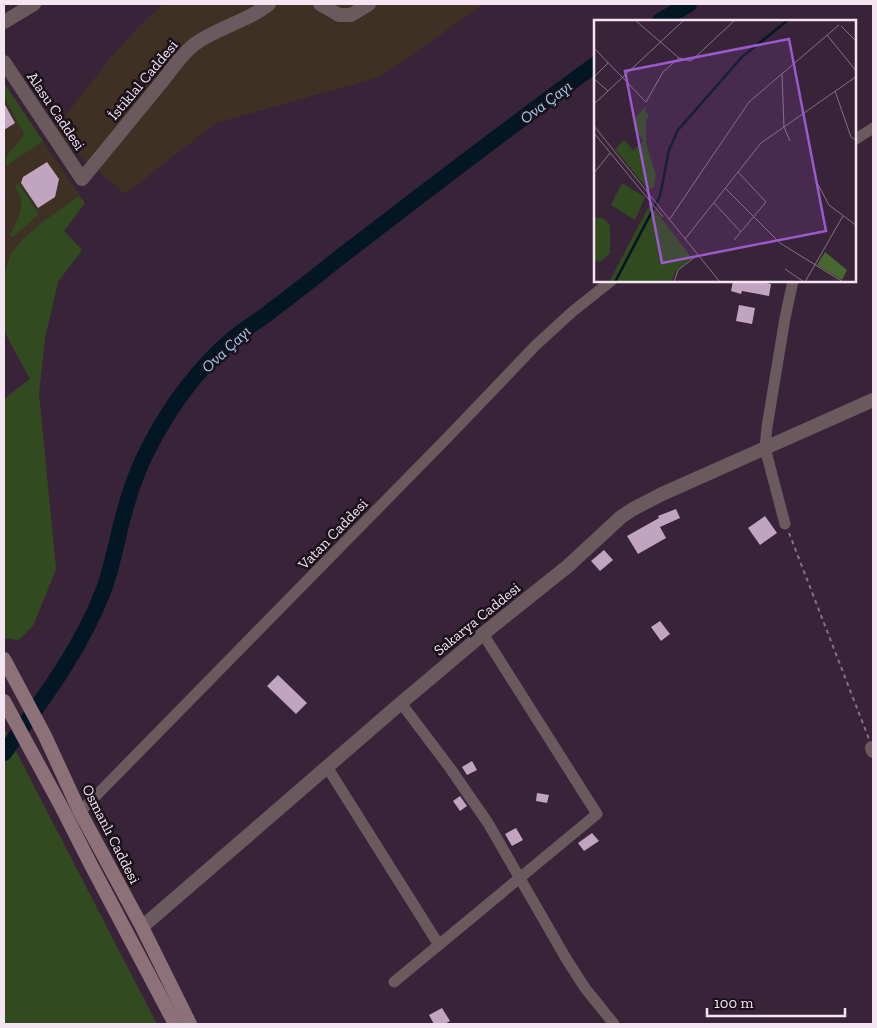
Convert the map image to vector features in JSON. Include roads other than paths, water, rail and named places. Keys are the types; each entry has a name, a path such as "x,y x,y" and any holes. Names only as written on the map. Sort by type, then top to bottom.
{"main road":[{"name":"Osmanlı Caddesi","path":"4,659 46,736 80,812 142,927 190,1024"},
{"path":"4,700 174,1024"}],"street":[{"path":"4,22 34,4"},
{"name":"İstiklal Caddesi","path":"82,179 184,53 195,43 214,32 252,15 269,4"},
{"path":"320,4 339,15 351,15 369,4"},
{"name":"Alasu Caddesi","path":"4,62 82,179"},
{"path":"857,138 873,128"},
{"name":"Vatan Caddesi","path":"80,812 536,346 572,312 610,282"},
{"path":"785,524 765,448 768,418 793,282"},
{"name":"Sakarya Caddesi","path":"142,927 401,703 568,566 633,509 662,494 873,400"},
{"path":"394,982 597,814 483,634"},
{"path":"401,703 478,809 567,960 585,988 614,1024"},
{"path":"327,767 439,945"}],"waterway":[{"name":"Ova Çayı","path":"662,20 689,4"},
{"name":"Ova Çayı","path":"4,753 59,675 84,633 104,589 127,503 141,463 168,414 201,370 237,335 594,65"}]}
